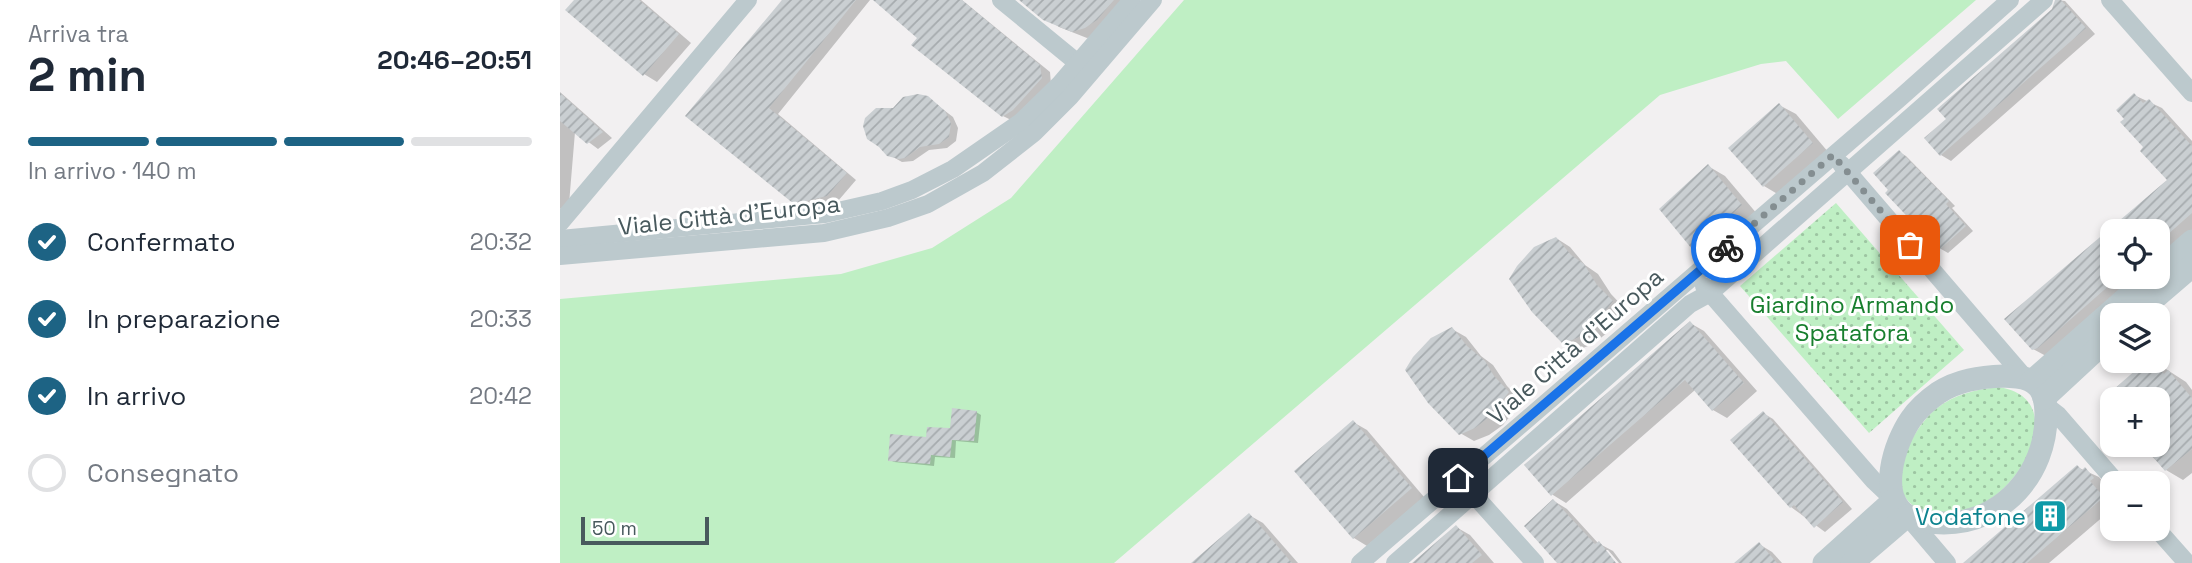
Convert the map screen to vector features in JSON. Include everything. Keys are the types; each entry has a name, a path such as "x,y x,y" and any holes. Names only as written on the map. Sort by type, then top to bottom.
{"street":[{"path":"560,223 748,0"},
{"path":"1001,0 1084,68"},
{"name":"Viale Città d'Europa","path":"560,256 824,233 907,212 945,195 1008,155 1034,133 1132,0"},
{"name":"Viale Città d'Europa","path":"560,239 825,214 894,197 942,176 995,142 1084,68 1153,0"},
{"name":"Viale Città d'Europa","path":"1360,563 1695,276 2010,0"},
{"name":"Viale Città d'Europa","path":"1395,563 1690,304 1710,293 2044,0"},
{"path":"2110,0 2192,93"},
{"path":"1833,155 2106,471"},
{"path":"2170,260 2192,241"},
{"path":"2149,303 2192,266"},
{"path":"1695,276 1947,563"},
{"path":"2037,391 2138,289"},
{"path":"2037,391 2100,344"},
{"path":"1901,508 1892,472 1897,449 1908,423 1924,405 1941,391 1970,379 2004,376 2037,391"},
{"path":"1901,508 1935,522 1963,521 1986,514 2007,501 2025,482 2040,456 2046,430 2037,391"},
{"path":"1458,478 1535,563"},
{"path":"1824,563 1901,508"},
{"path":"1852,563 1901,508"},
{"path":"2168,541 2187,563"}],"green space":[{"path":"1184,0 1976,0 1838,119 1786,61 1761,64 1660,95 1114,563 560,563 560,299 841,274 932,248 1011,198"},
{"name":"Giardino Armando Spatafora","path":"1836,203 1964,350 1869,433 1740,286"},
{"path":"1997,387 2022,396 2034,414 2034,436 2025,461 2008,484 1986,502 1960,513 1932,512 1917,508 1906,498 1901,486 1901,472 1904,457 1919,428 1937,408 1951,399 1973,391"}],"building":[{"path":"574,0 639,0 679,34 643,76 565,10"},
{"path":"782,0 856,0 769,108 847,173 827,196 794,204 685,116"},
{"path":"873,0 962,0 1040,65 1042,78 1013,110 1002,117 911,45 917,38"},
{"path":"1019,0 1114,0 1097,20 1072,32 1043,20"},
{"path":"2055,0 2061,0 2086,28 1940,156 1924,138 1946,119 1937,109 2052,9"},
{"path":"560,93 603,132 587,144 560,121"},
{"path":"2134,93 2143,103 2149,99 2192,146 2192,213 2170,232 2170,219 2121,219 2167,180 2140,151 2143,147 2120,122 2124,119 2116,110"},
{"path":"918,94 928,96 945,111 951,123 949,137 939,144 920,147 905,158 887,156 867,139 863,126 865,118 876,108 893,108 903,97"},
{"path":"1779,103 1813,143 1763,187 1728,148"},
{"path":"1899,150 1949,201 1946,204 1966,226 1939,250 1885,193 1888,190 1873,173"},
{"path":"1708,164 1742,205 1692,249 1659,209"},
{"path":"1556,237 1571,255 1584,264 1597,285 1613,301 1593,326 1579,337 1563,344 1532,312 1509,279 1534,247"},
{"path":"2100,237 2100,289 2105,289 2038,348 2032,350 2004,319"},
{"path":"1690,321 1744,383 1712,411 1685,380 1551,496 1524,465"},
{"path":"1452,327 1467,346 1485,361 1509,392 1489,417 1475,428 1459,435 1428,403 1405,370 1431,338"},
{"path":"2170,372 2192,398 2192,449 2165,471 2153,457 2170,457 2170,387 2117,387 2132,373"},
{"path":"952,408 977,411 974,441 952,440 950,457 931,455 930,464 888,461 890,434 926,437 927,427 950,428"},
{"path":"1763,411 1843,502 1814,528 1794,505 1790,508 1730,440"},
{"path":"1353,420 1412,488 1353,539 1294,471"},
{"name":"Vodafone","path":"2077,465 2082,470 2085,467 2094,478 2090,481 2100,492 2100,500 2027,563 1963,563"},
{"path":"1553,499 1595,544 1599,541 1616,563 1557,563 1524,526"},
{"path":"1249,513 1292,563 1191,563"},
{"path":"1456,525 1482,555 1472,563 1412,563"},
{"path":"1759,542 1777,563 1734,563"}],"way so far":[{"path":"1726,248 1833,155 1910,245"}],"place":[{"name":"Vodafone","path":"2050,516"}],"route":[{"path":"1458,478 1726,248"}]}
